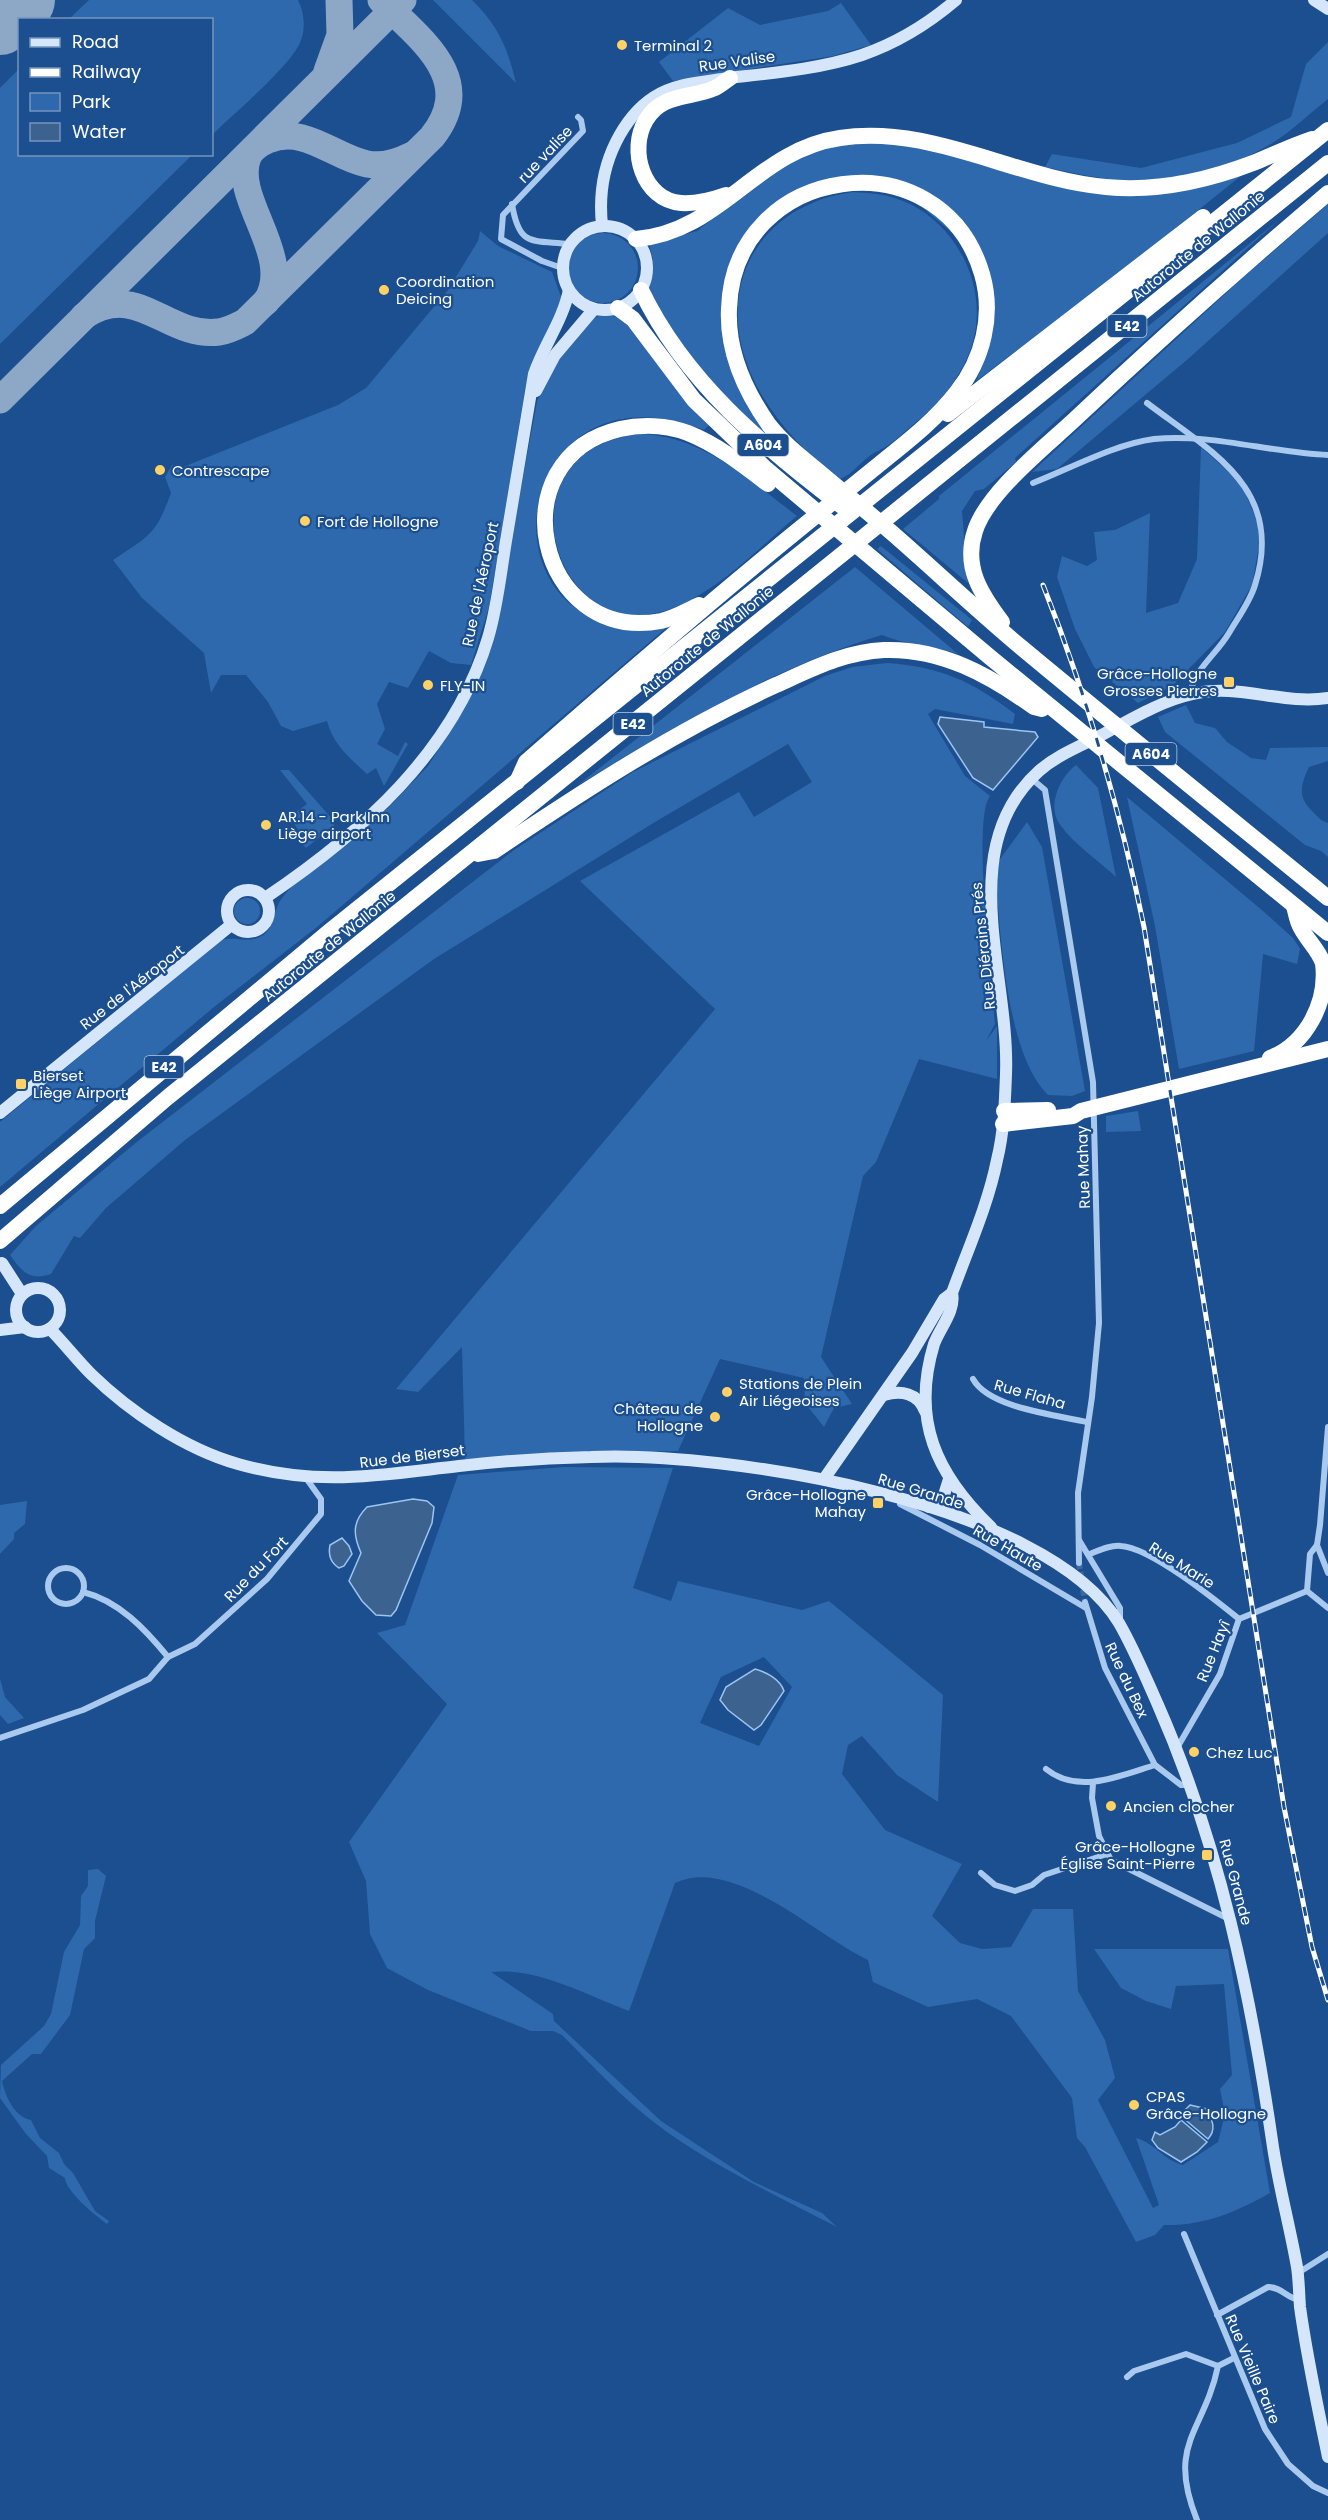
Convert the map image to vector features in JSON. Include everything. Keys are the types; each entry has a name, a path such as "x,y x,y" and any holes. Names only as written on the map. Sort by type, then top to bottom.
{"highway":[{"path":"730,78 714,88 677,96 659,105 646,120 640,135 638,157 643,174 655,191 667,199 680,203 698,203 741,189"},
{"path":"636,239 681,229 705,216 769,166 794,151 822,141 865,135 894,136 1074,183 1108,188 1148,188 1192,182 1215,176 1256,162 1279,149 1324,133"},
{"name":"Autoroute de Wallonie","path":"0,1206 156,1074 1324,133"},
{"name":"Autoroute de Wallonie","path":"0,1241 168,1097 1328,163"},
{"path":"517,782 526,762 712,600 764,558 887,458 921,431 958,391 981,350 987,312 981,270 970,248 941,211 900,189 877,183 858,181 835,184 796,197 774,212 754,233 733,276 729,328 734,355 757,406 783,441 923,562"},
{"path":"921,431 939,422 1244,186 1265,181"},
{"path":"983,607 976,585 971,550 978,520 995,496 1188,313 1328,193"},
{"name":"A604","path":"641,290 662,329 734,418 776,457 894,545 923,562 983,607 1020,646 1328,898"},
{"name":"A604","path":"618,308 633,319 694,400 720,428 1056,712 1328,933"},
{"path":"712,600 673,618 641,622 623,621 603,614 585,605 573,594 553,564 544,532 548,494 555,478 571,455 594,438 628,427 669,428 687,433 726,452 802,509 849,538"},
{"path":"471,855 494,851 595,783 753,695 826,662 852,653 886,650 947,659 980,672 1034,707 1056,712"},
{"path":"1285,863 1328,883"},
{"path":"1236,1070 1281,1054 1295,1045 1311,1030 1325,999 1324,964 1300,927 1294,906"},
{"path":"1003,1117 1075,1112 1236,1070 1289,1060 1328,1049"}],"main road":[{"name":"Rue Valise","path":"602,225 600,199 607,164 627,122 647,102 670,89 819,65 862,55 899,40 939,15 956,0"},
{"path":"1314,0 1328,9"},
{"path":"602,225 626,231 636,239 644,250 647,264 646,277 641,290 632,301 618,308 594,309 582,304 569,290 562,268 569,244 578,235 602,225"},
{"name":"Rue de l'Aéroport","path":"265,898 389,798 420,764 457,709 488,638 537,364 544,345 565,309 569,290"},
{"name":"Rue de l'Aéroport","path":"529,405 555,355 594,309"},
{"name":"Rue Diérains Prés","path":"994,1530 967,1504 949,1479 932,1440 926,1412 927,1367 952,1304 952,1293 991,1184 1003,1117 1005,1017 991,876 998,835 1010,809 1032,779 1070,751 1139,716 1190,694 1224,690 1286,699 1328,698"},
{"path":"249,890 265,898 269,910 261,927 243,932 231,925 227,906 233,895 249,890"},
{"name":"Rue de l'Aéroport","path":"0,1113 231,925"},
{"path":"2,1263 22,1294"},
{"path":"44,1288 57,1297 60,1314 50,1329 37,1332 25,1327 0,1329 16,1315 18,1301 28,1290 44,1288"},
{"name":"Rue Diérains Prés","path":"824,1479 884,1395 944,1299 952,1293"},
{"path":"16,1315 25,1327"},
{"name":"Rue de Bierset","path":"50,1329 91,1374 125,1403 163,1429 231,1462 306,1478 369,1478 490,1463 599,1456 668,1458 824,1479"},
{"path":"884,1395 908,1393 920,1401 926,1412"},
{"name":"Rue Grande","path":"824,1479 885,1494 994,1530 1077,1577 1101,1598 1120,1625 1177,1748 1232,1920 1298,2273 1300,2300 1328,2457"},
{"path":"928,1507 944,1495 949,1479"}],"street":[{"name":"rue valise","path":"512,204 583,131 581,120 578,117"},
{"path":"512,204 515,224 521,235 532,240 569,244"},
{"path":"512,204 503,214 501,239 542,261 562,268"},
{"path":"1147,403 1197,441 1243,482 1256,501 1262,522 1262,545 1255,588 1227,636 1197,672 1190,694"},
{"path":"1033,483 1144,441 1164,439 1214,441 1298,454 1328,455"},
{"name":"Rue Mahay","path":"1032,779 1045,790 1093,1082 1099,1323 1078,1493 1079,1563"},
{"name":"Rue Flaha","path":"973,1379 981,1391 995,1399 1087,1422"},
{"path":"1328,1427 1317,1545 1328,1573"},
{"name":"Rue du Fort","path":"0,1738 121,1694 149,1679 168,1657 195,1644 267,1579 321,1514 321,1499 306,1478"},
{"name":"Rue Haute","path":"885,1494 1085,1605"},
{"path":"1079,1539 1120,1608 1120,1625"},
{"path":"1317,1545 1310,1554 1307,1591 1328,1608"},
{"name":"Rue Marie","path":"1090,1554 1122,1546 1155,1559 1239,1618"},
{"path":"64,1568 71,1568 82,1578 83,1592 72,1602 58,1601 49,1590 51,1576 64,1568"},
{"name":"Rue Hayî","path":"1177,1748 1220,1674 1239,1618 1307,1591"},
{"path":"83,1592 102,1597 112,1603 149,1635 168,1657"},
{"name":"Rue du Bex","path":"1085,1605 1105,1668 1155,1765"},
{"path":"1046,1769 1055,1776 1093,1783 1155,1765 1181,1785 1190,1785"},
{"path":"1093,1783 1092,1798 1099,1836 1111,1860 1232,1920"},
{"path":"981,1874 995,1885 1015,1891 1032,1885 1044,1875 1107,1854"},
{"name":"Rue Vieille Paire","path":"1184,2234 1234,2358 1277,2451 1313,2486 1328,2493"},
{"path":"1298,2273 1328,2254"},
{"path":"1217,2316 1268,2287 1275,2287 1292,2299 1300,2300"},
{"path":"1127,2377 1134,2370 1186,2354 1218,2366 1234,2358"},
{"path":"1197,2520 1185,2484 1186,2451 1195,2424 1215,2382 1218,2366"}],"green space":[{"path":"89,0 298,0 304,28 299,45 292,56 213,134 213,18 70,18"},
{"path":"433,0 472,0 481,9 501,38 516,83"},
{"path":"841,3 871,45 833,56 673,81 659,62 728,8 760,25 828,11"},
{"path":"1328,42 1328,99 1295,127 1257,152 1219,167 1158,179 1099,178 1045,167 1052,154 1141,168 1237,143 1291,117 1306,64"},
{"path":"18,70 18,156 191,156 0,344 0,88"},
{"path":"882,138 1088,189 1252,167 1125,269 976,381 984,363 992,321 983,259 889,179 854,176 823,180 795,190 770,207 751,229 735,255 725,286 721,319 769,435 765,438 712,384 656,310 649,288 653,260 649,244 697,231 776,169 825,145"},
{"path":"853,192 878,194 903,201 923,211 940,225 954,242 965,261 973,282 977,304 976,326 967,359 940,400 887,446 873,454 848,475 837,480 788,432 759,390 751,374 741,341 738,310 742,281 752,255 769,232 792,214 820,200"},
{"path":"1328,204 1328,233 1188,359 1057,469 1032,472 1238,282"},
{"path":"1280,219 1015,458 1016,462 984,489 975,491 962,511 968,583 903,529 939,499 939,496"},
{"path":"480,231 498,246 552,272 563,302 532,365 525,389 489,607 471,665 451,663 429,651 408,688 389,682 377,704 385,729 377,744 398,756 405,742 408,744 384,786 376,768 367,774 343,751 327,721 293,731 281,726 268,702 246,675 221,675 211,693 204,653 142,598 113,560 143,539 155,527 171,493 165,477 172,465 183,467 338,405 366,388 448,290 478,241"},
{"path":"603,233 616,236 628,243 635,255 638,268 635,281 628,293 616,300 603,303 590,300 578,293 571,281 568,268 571,255 578,243 590,236"},
{"path":"604,315 626,318 711,423 704,430 638,417 588,431 554,464 538,508 540,554 561,595 603,622 666,628 317,927 214,1007 0,1187 0,1122 221,940 254,939 266,933 272,924 280,901 292,886 388,808 428,766 465,708 492,642 537,402 553,364 591,318"},
{"path":"644,434 687,443 707,452 744,475 797,516 723,579 691,600 673,608 631,615 596,602 570,577 556,543 555,506 568,472 597,446"},
{"path":"1201,447 1241,483 1258,523 1259,546 1252,585 1225,632 1172,686 1138,703 1094,667 1075,629 1057,577 1062,556 1087,566 1097,560 1094,532 1115,530 1150,513 1146,613 1178,603 1197,559"},
{"path":"881,546 972,620 968,627 877,549"},
{"path":"855,567 958,654 882,635 842,648 763,681 726,700 578,785"},
{"path":"887,663 940,672 970,684 1015,714 1013,724 935,709 928,714 965,776 990,796 985,811 983,868 995,1024 986,1041 997,1026 997,1079 919,1059 876,1162 863,1176 821,1357 852,1404 834,1408 824,1427 805,1403 804,1378 720,1359 678,1451 557,1454 465,1461 462,1347 418,1392 396,1389 715,1009 580,881 739,792 754,817 812,782 788,744 655,822 434,959 185,1140 106,1208 80,1238 74,1236 51,1274 32,1276 27,1274 10,1255 36,1226 138,1141 514,850 633,772 825,676 852,667"},
{"path":"1186,705 1195,723 1215,728 1227,742 1251,758 1266,760 1270,748 1328,747 1328,761 1309,767 1304,779 1302,795 1307,806 1328,823 1328,857 1321,851 1305,845 1165,732 1158,717"},
{"path":"1076,765 1098,788 1116,877 1073,840 1057,818 1056,793 1064,777"},
{"path":"280,770 289,770 333,820 334,826 306,848 299,840 303,836 289,817 307,804"},
{"path":"1127,797 1263,911 1293,938 1300,949 1297,964 1263,954 1254,1051 1179,1069 1155,926"},
{"path":"1027,822 1042,847 1085,1091 1072,1096 1048,1095 1034,1076 1022,1050 1007,988 995,866"},
{"path":"247,898 256,902 260,911 256,920 247,924 238,920 234,911 238,902"},
{"path":"1138,1111 1141,1131 1106,1132 1106,1116"},
{"path":"564,1467 673,1468 633,1588 671,1601 678,1581 802,1610 829,1601 943,1695 938,1802 897,1775 862,1736 848,1745 842,1774 885,1830 962,1864 932,1916 960,1943 982,1949 1011,1947 1033,1909 1073,1909 1078,1991 1105,2040 1115,2078 1098,2100 1153,2208 1159,2205 1136,2138 1183,2165 1218,2142 1225,2114 1220,2089 1232,2075 1224,1984 1176,1986 1171,2009 1146,2001 1121,1988 1094,1949 1228,1949 1270,2193 1245,2206 1206,2220 1164,2225 1155,2235 1136,2242 1085,2147 1077,2138 1072,2098 1011,2016 977,1999 928,2007 873,1982 868,1960 774,1902 723,1880 698,1877 675,1883 629,2011 544,1978 526,1974 491,1972 553,2014 554,2021 661,2121 754,2182 822,2213 837,2227 744,2179 676,2138 630,2102 562,2035 553,2031 531,2031 428,1990 387,1968 370,1934 366,1881 349,1842 447,1704 377,1633 405,1625 458,1475","holes":["764,1657 792,1687 759,1746 700,1723 721,1677"]},
{"path":"27,1501 25,1524 14,1533 14,1539 0,1554 0,1505"},
{"path":"0,1679 5,1697 24,1718 8,1724 0,1715"},
{"path":"98,1869 106,1876 95,1921 95,1938 84,1949 70,2015 41,2054 32,2054 2,2081 5,2093 15,2110 31,2120 40,2138 59,2153 95,2211 109,2221 107,2224 70,2190 65,2178 49,2168 47,2156 26,2134 0,2098 1,2065 44,2026 51,2014 64,1952 80,1925 81,1896 88,1886 88,1870"}],"water":[{"path":"940,717 984,722 984,727 1035,732 1038,737 993,790 973,778 938,724"},
{"path":"413,1499 427,1501 434,1507 432,1523 396,1610 391,1616 376,1615 362,1601 349,1581 361,1553 355,1534 356,1523 367,1507"},
{"path":"342,1538 352,1554 344,1566 339,1568 332,1561 329,1549 330,1545"},
{"path":"755,1669 772,1677 784,1691 761,1725 754,1730 728,1710 720,1700 726,1687"},
{"path":"1190,2105 1207,2109 1213,2128 1208,2139 1182,2117 1182,2113"},
{"path":"1181,2120 1207,2142 1197,2152 1181,2162 1158,2148 1152,2140 1155,2132 1160,2135 1175,2127"}],"taxiway":[{"path":"327,71 340,35 339,0"},
{"path":"84,316 103,307 121,304 137,307 201,332 219,332 245,322 432,137 445,116 449,97 446,78 438,61 426,45 381,0"},
{"path":"0,400 403,0"},
{"path":"266,302 273,284 273,266 269,247 248,191 245,173 248,157 254,149 268,140 281,136 294,136 307,139 367,164 390,163 412,155"}],"runway":[{"path":"0,22 22,0"}],"tunnel":[{"path":"1079,1563 1085,1602"}],"railway":[{"path":"1043,585 1074,669 1101,754 1135,883 1144,927 1284,1807 1312,1947 1328,2000"}],"place":[{"name":"Terminal 2","path":"622,45"},
{"name":"Coordination Deicing","path":"384,290"},
{"name":"Contrescape","path":"160,470"},
{"name":"Fort de Hollogne","path":"305,521"},
{"name":"Grâce-Hollogne Grosses Pierres","path":"1229,682"},
{"name":"FLY-IN","path":"428,685"},
{"name":"AR.14 - Park Inn Liège airport","path":"266,825"},
{"name":"Bierset Liège Airport","path":"21,1084"},
{"name":"Stations de Plein Air Liégeoises","path":"727,1392"},
{"name":"Château de Hollogne","path":"715,1417"},
{"name":"Grâce-Hollogne Mahay","path":"878,1503"},
{"name":"Chez Luc","path":"1194,1752"},
{"name":"Ancien clocher","path":"1111,1806"},
{"name":"Grâce-Hollogne Église Saint-Pierre","path":"1207,1855"},
{"name":"CPAS Grâce-Hollogne","path":"1134,2105"}]}
